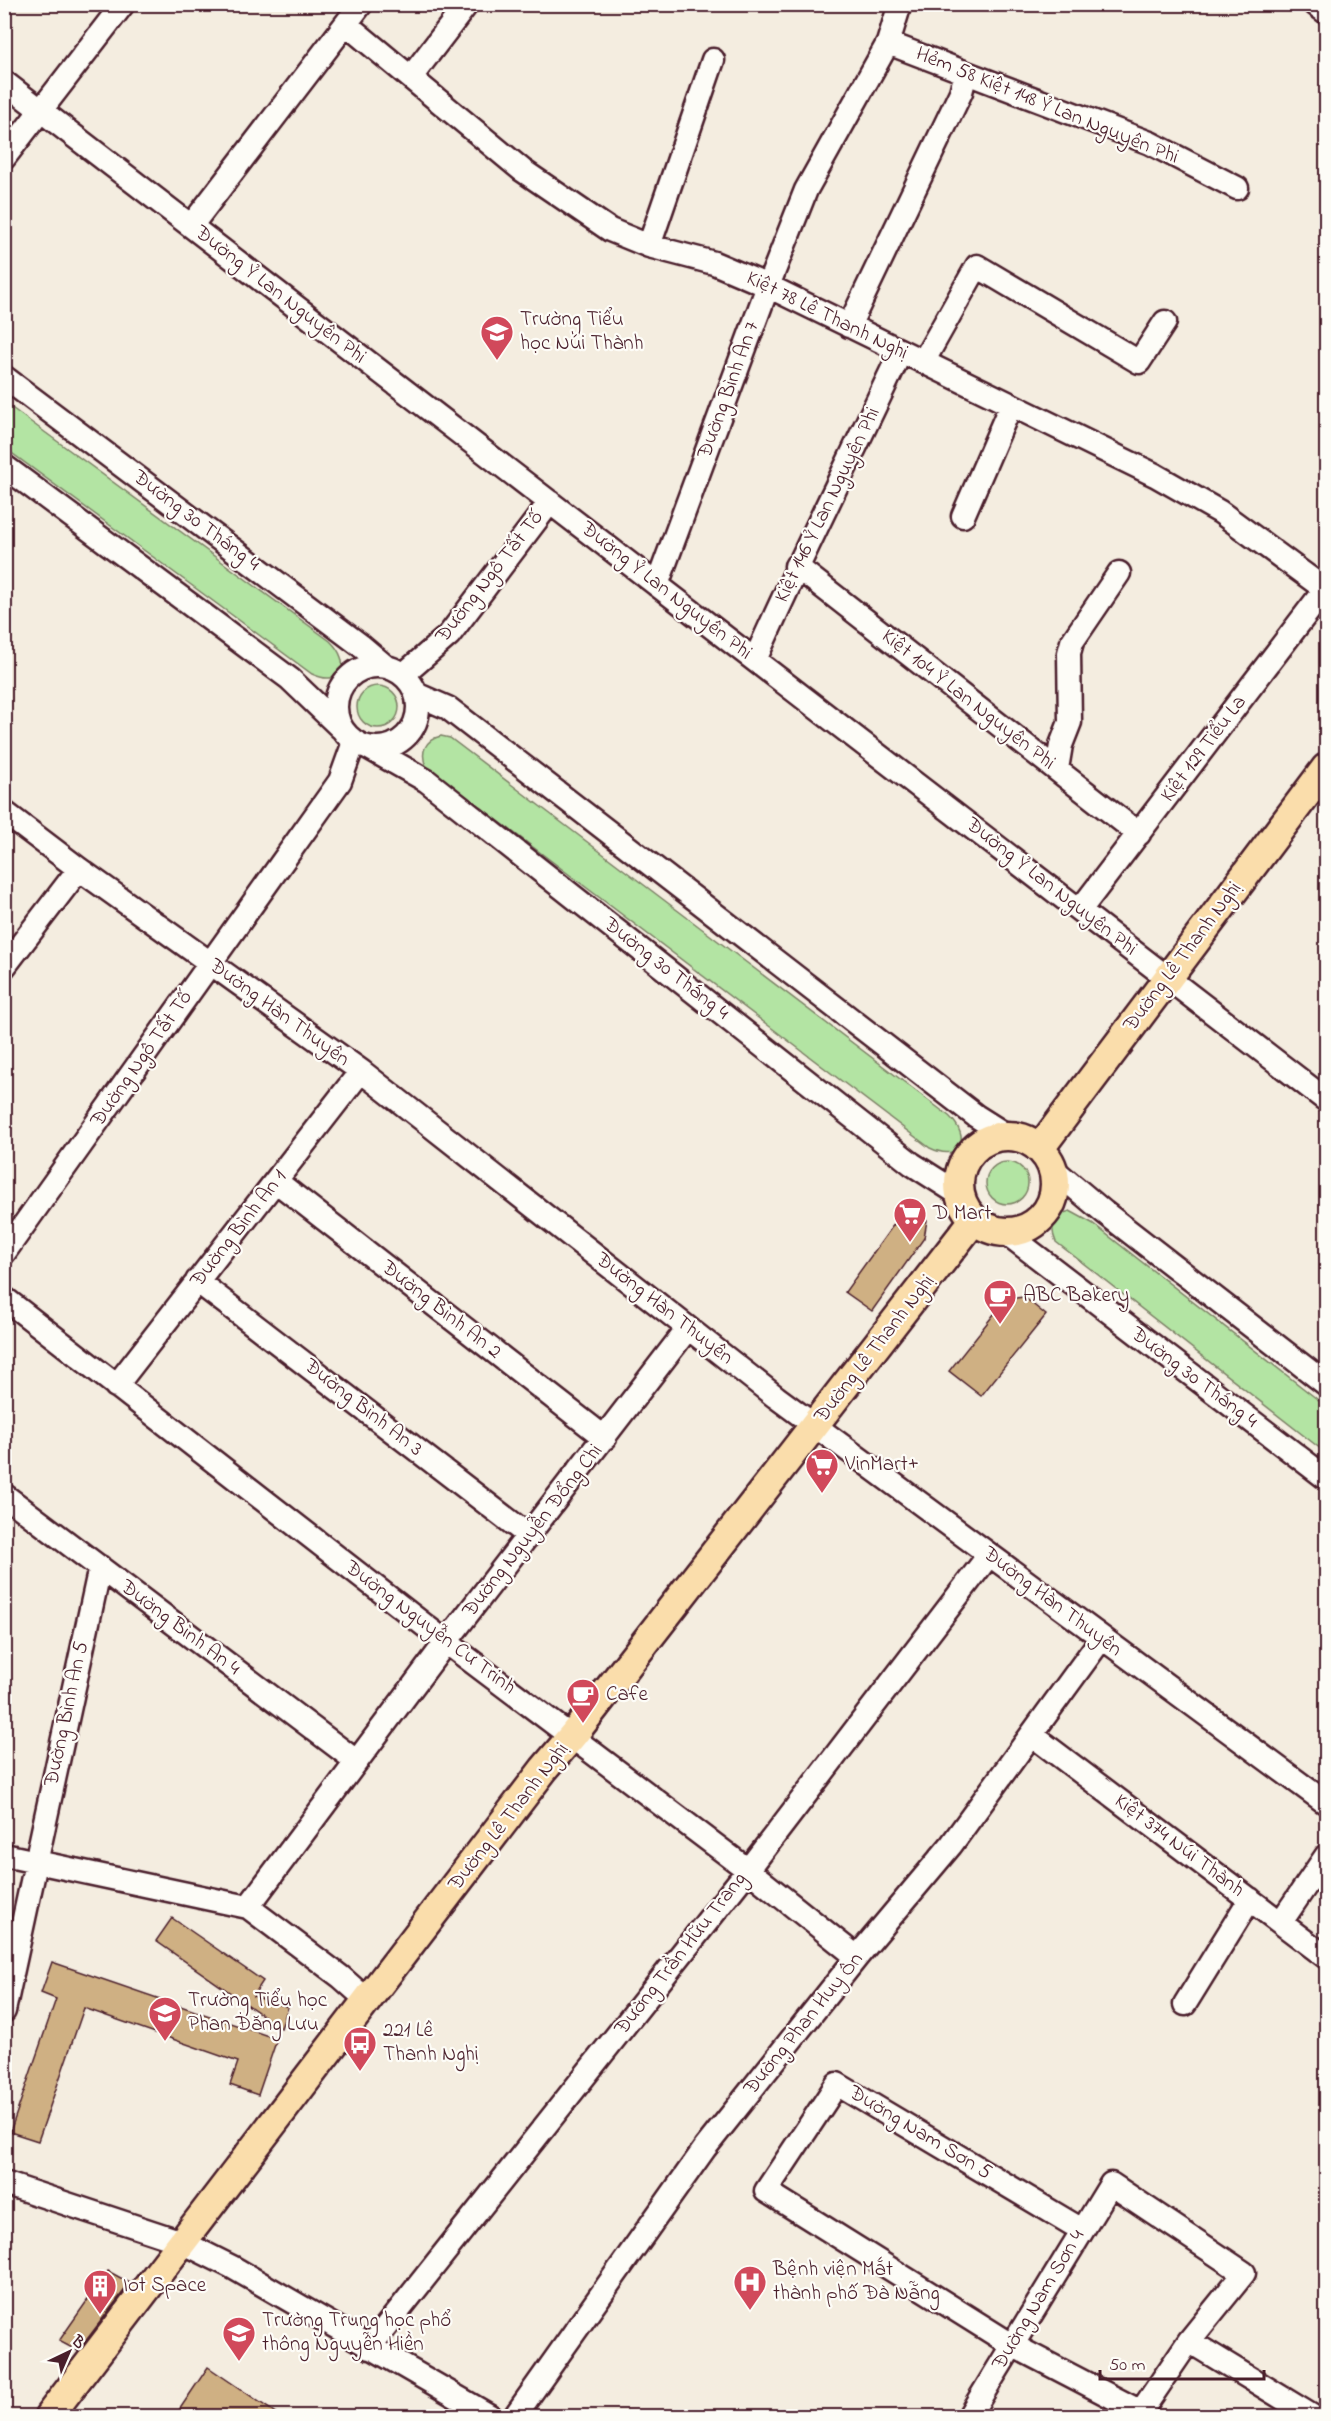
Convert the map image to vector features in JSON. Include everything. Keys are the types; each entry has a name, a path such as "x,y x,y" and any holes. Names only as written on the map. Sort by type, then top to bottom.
{"main road":[{"name":"Đường Lê Thanh Nghị","path":"1047,1158 1168,978 1326,768"},
{"path":"1006,1135 1028,1140 1047,1158 1054,1196 1041,1218 1030,1226 1005,1232 993,1230 974,1220 967,1211 959,1194 958,1180 968,1153 992,1137 1006,1135"},
{"name":"Đường Lê Thanh Nghị","path":"48,2416 544,1769 573,1735 974,1220"}],"street":[{"path":"4,158 123,4"},
{"path":"191,226 362,4"},
{"path":"411,77 466,4"},
{"name":"Đường Bình An 7","path":"657,585 806,190 888,43 900,4"},
{"path":"1315,4 1326,12"},
{"name":"Kiệt 78 Lê Thanh Nghị","path":"346,24 522,171 610,230 649,246 714,263 768,286 1155,475 1220,512 1326,589"},
{"name":"Hẻm 58 Kiệt 148 Ỷ Lan Nguyên Phi","path":"888,43 1150,143 1237,188"},
{"path":"649,246 713,60"},
{"path":"849,326 961,92 966,74"},
{"name":"Đường Ỷ Lan Nguyên Phi","path":"4,82 1326,1100"},
{"path":"923,362 977,266 1139,362 1165,322"},
{"name":"Kiệt 146 Ỷ Lan Nguyên Phi","path":"755,660 796,566 825,514 902,351"},
{"name":"Đường 30 Tháng 4","path":"4,377 394,671"},
{"path":"963,516 1011,405"},
{"name":"Đường 30 Tháng 4","path":"4,466 290,680 355,739 427,781 912,1164 959,1194"},
{"name":"Đường Ngô Tất Tố","path":"394,671 449,635 550,502"},
{"name":"Kiệt 104 Ỷ Lan Nguyên Phi","path":"796,566 1139,834"},
{"path":"1057,769 1061,744 1070,723 1069,653 1072,642 1119,573"},
{"name":"Kiệt 129 Tiểu La","path":"1080,910 1326,589"},
{"path":"416,694 418,708 416,722 408,735 384,748 355,739 336,715 336,701 347,678 359,670 372,666 394,671 416,694 448,708 976,1116 1006,1135"},
{"name":"Đường Ngô Tất Tố","path":"4,1253 340,781 355,739"},
{"name":"Đường Hàn Thuyên","path":"4,812 79,869 361,1071 815,1425 1101,1639 1326,1803"},
{"path":"4,967 79,869"},
{"name":"Đường Bình An 1","path":"116,1386 277,1182 361,1071"},
{"path":"1047,1158 1104,1212 1326,1384"},
{"name":"Đường Bình An 2","path":"277,1182 605,1438"},
{"name":"Đường 30 Tháng 4","path":"1005,1232 1326,1478"},
{"name":"Đường Bình An 3","path":"197,1281 529,1536"},
{"name":"Đường Nguyễn Cư Trinh","path":"4,1298 446,1642 573,1735 748,1870 857,1957"},
{"name":"Đường Nguyễn Đổng Chi","path":"248,1907 446,1642 688,1328"},
{"name":"Đường Bình An 4","path":"4,1495 356,1761"},
{"name":"Đường Trần Hữu Trang","path":"369,2348 748,1870 989,1555"},
{"name":"Đường Bình An 5","path":"4,2011 100,1567"},
{"name":"Đường Phan Huy Ôn","path":"515,2416 705,2148 857,1957 951,1845 1101,1639"},
{"name":"Kiệt 374 Núi Thành","path":"1032,1735 1326,1957"},
{"path":"4,1855 248,1907 341,1977 367,2000"},
{"path":"1281,1922 1326,1856"},
{"path":"1185,2004 1250,1899"},
{"name":"Đường Nam Sơn 5","path":"1012,2345 766,2191 837,2084 1082,2230"},
{"path":"4,2183 182,2242 232,2267 490,2416"},
{"name":"Đường Nam Sơn 4","path":"969,2416 1111,2184 1244,2273 1189,2341"},
{"path":"1012,2345 1139,2414 1189,2341 1310,2416"}],"green space":[{"path":"5,403 330,641 341,657 341,671 337,676 322,678 312,674 5,448"},
{"path":"378,686 386,687 393,692 398,699 398,715 393,722 386,727 378,728 370,727 363,722 358,715 357,707 358,699 363,692 370,687"},
{"path":"441,736 450,738 949,1116 960,1132 960,1146 949,1152 930,1148 426,766 425,747 431,740"},
{"path":"1007,1162 1015,1163 1022,1168 1027,1175 1027,1191 1022,1198 1015,1203 1007,1204 999,1203 992,1198 987,1191 986,1183 987,1175 992,1168 999,1163"},
{"path":"1070,1211 1092,1223 1326,1406 1326,1453 1056,1242 1053,1231 1054,1222 1060,1215"}],"building":[{"path":"907,1206 927,1220 924,1238 872,1311 845,1292"},
{"path":"1024,1297 1046,1315 981,1396 949,1371 1006,1299"},
{"path":"172,1918 263,1981 253,1996 288,2007 281,2028 156,1941"},
{"path":"52,1962 277,2039 258,2095 230,2085 238,2062 84,2008 38,2141 10,2132 56,1999 41,1993"},
{"name":"Iot Space","path":"108,2271 130,2283 78,2351 59,2341"},
{"path":"208,2367 280,2416 175,2416"}],"place":[{"name":"Trường Tiểu học Núi Thành","path":"497,361"},
{"name":"D Mart","path":"910,1243"},
{"name":"ABC Bakery","path":"1000,1325"},
{"name":"VinMart+","path":"822,1494"},
{"name":"Cafe","path":"583,1724"},
{"name":"Trường Tiểu học Phan Đăng Lưu","path":"165,2042"},
{"name":"221 Lê Thanh Nghị","path":"360,2072"},
{"name":"Bệnh viện Mắt thành phố Đà Nẵng","path":"750,2311"},
{"name":"Iot Space","path":"100,2315"},
{"name":"Trường Trung học phổ thông Nguyễn Hiền","path":"239,2362"}]}
